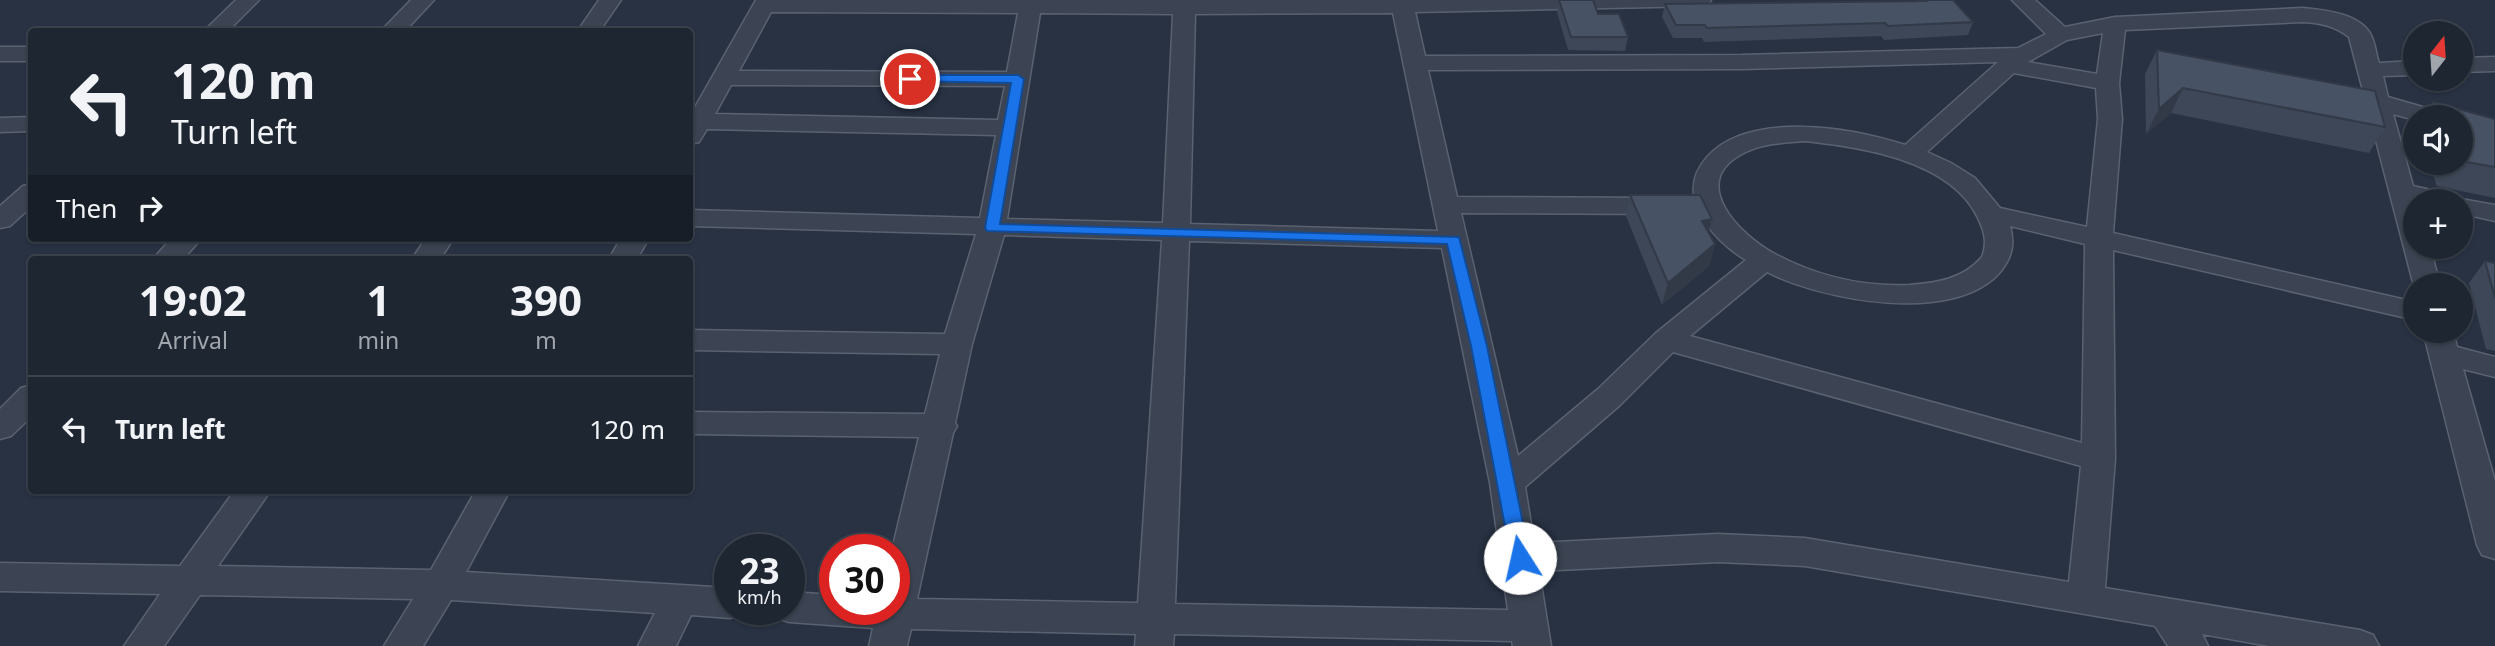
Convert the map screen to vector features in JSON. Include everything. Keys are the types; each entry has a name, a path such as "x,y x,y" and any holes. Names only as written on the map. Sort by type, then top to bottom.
{"street":[{"path":"218,28 248,0"},
{"path":"395,28 423,0"},
{"path":"591,28 610,0"},
{"path":"1009,128 694,130 766,2 992,3 1030,7 1700,0"},
{"path":"2023,0 2060,35"},
{"path":"805,611 892,630 1532,636 1507,482 1401,3"},
{"path":"1154,631 1176,233 1198,5"},
{"path":"892,630 957,344 992,228 1030,7"},
{"path":"1910,154 2015,60 2060,35 2115,24 2303,15 2336,10 2360,35 2403,199"},
{"path":"2086,598 2098,458 2099,240 2110,119 2107,83 2115,24"},
{"path":"0,54 28,54"},
{"path":"1413,63 2015,60 2107,83"},
{"path":"2473,65 2495,64"},
{"path":"2369,70 2403,69"},
{"path":"722,78 1018,79"},
{"path":"2378,102 2403,109"},
{"path":"0,125 28,124"},
{"path":"1784,135 1840,136 1910,154 1960,181 1979,197 1992,214 2000,238 1994,261 1974,279 1941,291 1899,295 1852,291 1805,279 1764,260 1738,243 1720,225 1709,206 1705,186 1710,169 1725,154 1746,143 1784,135"},
{"path":"1446,205 1709,206"},
{"path":"2473,208 2495,213"},
{"path":"1992,214 2403,308"},
{"path":"693,218 1454,240"},
{"path":"170,256 184,242"},
{"path":"1507,482 1609,397 1667,340 1764,260"},
{"path":"693,340 957,344"},
{"path":"1667,340 2098,458"},
{"path":"2441,343 2495,545"},
{"path":"2443,343 2495,367"},
{"path":"0,428 28,400"},
{"path":"693,423 940,426"},
{"path":"143,646 251,494"},
{"path":"403,646 492,494"},
{"path":"1520,558 1718,548 1805,552 2360,646"},
{"path":"0,577 441,585 714,602"},
{"path":"657,646 680,600"},
{"path":"2166,612 2189,646"}],"building":[{"path":"1559,0 1593,0 1598,14 1619,14 1628,37 1571,37"},
{"path":"1953,0 1973,22 1707,28 1705,25 1676,25 1665,4 1926,1"},
{"path":"2157,50 2375,91 2385,127 2183,88 2159,109"},
{"path":"2473,113 2495,119 2495,167 2473,163"},
{"path":"1630,195 1700,195 1712,219 1702,221 1715,244 1668,283"},
{"path":"2485,261 2495,263 2495,298"}],"route":[{"path":"910,79 1018,79 992,228 1454,240 1479,346 1520,558"}]}
